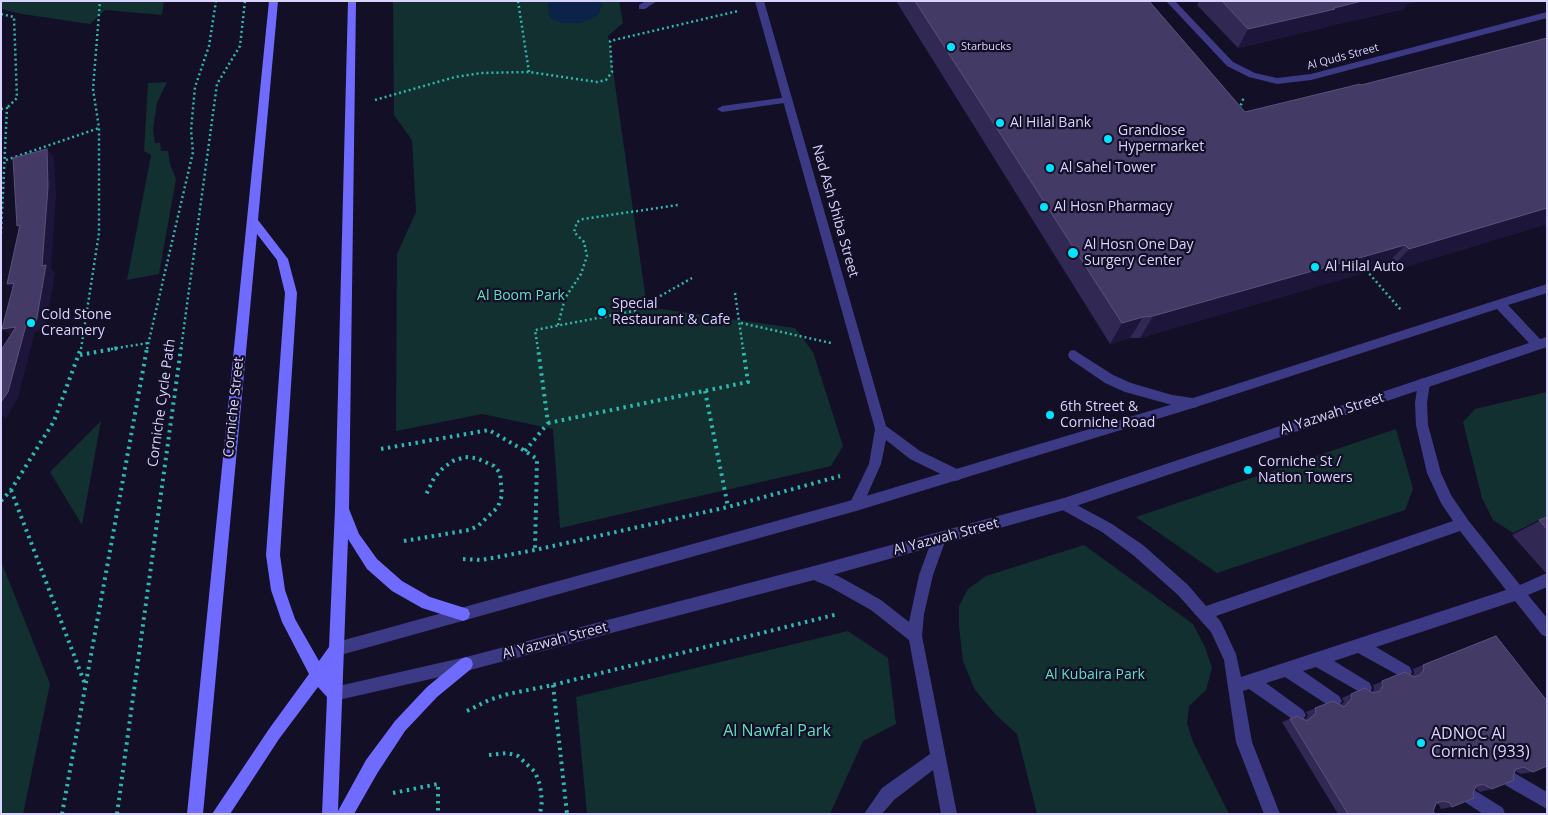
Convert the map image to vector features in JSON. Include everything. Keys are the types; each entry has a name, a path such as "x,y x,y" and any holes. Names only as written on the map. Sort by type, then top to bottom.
{"main road":[{"name":"Corniche Street","path":"195,814 204,705 274,1"},
{"path":"330,814 342,509 352,1"},
{"path":"253,221 282,259 291,292 273,555 278,590 289,622 318,675 334,694"},
{"path":"342,509 354,538 372,564 396,586 427,603 463,614"},
{"path":"220,814 337,649"},
{"path":"345,814 372,766 400,726 432,692 466,664"}],"street":[{"path":"642,7 653,1"},
{"name":"Al Quds Street","path":"1170,1 1222,57 1240,70 1277,81 1300,80 1547,15"},
{"name":"Nad Ash Shiba Street","path":"760,3 880,429 874,464 856,505"},
{"path":"722,109 788,100"},
{"path":"337,649 856,505 1193,403 1547,288"},
{"path":"1499,303 1542,343"},
{"name":"Al Yazwah Street","path":"334,694 466,664 814,573 1064,504 1542,343"},
{"path":"1074,356 1110,379 1129,388 1172,400 1193,403"},
{"path":"1424,383 1421,403 1426,448 1434,473 1446,499 1463,524 1547,630"},
{"path":"880,429 915,456 956,475"},
{"path":"1064,504 1107,528 1138,550 1172,580 1216,627 1231,660 1244,742 1272,814"},
{"path":"1204,613 1463,524"},
{"path":"939,539 926,575 917,614 915,636 949,814"},
{"path":"814,573 835,582 876,605 915,636"},
{"path":"1235,686 1517,593 1547,580"},
{"path":"1359,646 1405,672"},
{"path":"1317,659 1365,688"},
{"path":"1286,670 1334,701"},
{"path":"1251,681 1298,715"},
{"path":"872,814 888,794 938,757"},
{"path":"1511,779 1547,801"},
{"path":"1471,796 1497,814"}],"path":[{"path":"1,501 11,490 54,421 80,355 100,232 99,128 93,90 100,1"},
{"path":"62,814 148,343 193,152 191,130 194,87 208,46 216,1"},
{"name":"Corniche Cycle Path","path":"117,814 217,84 240,46 245,1"},
{"path":"518,1 529,72"},
{"path":"350,106 455,77 505,71 529,72 588,81 606,80 612,72 610,41 760,3"},
{"path":"1,14 14,17 17,98 7,108 1,109"},
{"path":"1237,114 1252,75"},
{"path":"1,233 6,160 3,152 7,108"},
{"path":"6,160 99,128"},
{"path":"558,326 565,298 581,274 587,256 584,242 574,232 574,227 578,222 583,219 678,205"},
{"path":"1366,270 1418,329"},
{"path":"548,423 535,330 634,311 692,278"},
{"path":"525,450 548,423 748,382 741,323 735,293"},
{"path":"741,323 858,348"},
{"path":"80,355 148,343"},
{"path":"705,391 728,507"},
{"path":"381,449 489,430 525,450 536,459 535,550"},
{"path":"404,541 469,530 478,526 498,507 502,495 500,472 494,466 476,458 454,461 443,468 434,478 425,497"},
{"path":"462,559 481,560 535,550 728,507 841,476"},
{"path":"11,490 85,685"},
{"path":"467,712 489,700 508,694 553,685 876,605"},
{"path":"553,685 567,814"},
{"path":"489,755 507,753 518,756 535,772 540,786 542,801 540,814"},
{"path":"393,794 438,784 438,814"}],"green space":[{"path":"1,1 164,1 162,15 105,10 90,24 1,9"},
{"name":"Al Boom Park","path":"393,1 619,1 623,23 608,36 647,307 795,328 813,352 843,446 831,466 560,528 553,429 482,414 396,431 397,254 416,212 412,140 394,115"},
{"path":"167,82 157,103 153,130 155,143 160,143 161,151 168,151 170,164 176,179 159,274 127,280 151,155 144,151 148,83"},
{"path":"1547,392 1547,516 1513,533 1493,520 1482,498 1463,422 1475,409"},
{"path":"101,421 82,525 50,472"},
{"path":"1396,429 1413,489 1405,510 1217,573 1136,517"},
{"name":"Al Kubaira Park","path":"1084,545 1193,624 1205,647 1212,668 1206,690 1189,706 1187,723 1193,742 1229,814 1037,814 1017,734 995,714 975,690 963,661 959,627 959,606 968,589 986,576"},
{"path":"1,561 50,684 23,814 1,814"},
{"name":"Al Nawfal Park","path":"848,631 888,658 896,724 863,741 830,814 587,814 576,697"}],"water":[{"path":"548,1 603,1 599,14 592,19 579,23 564,23 553,20 549,15"}],"building":[{"path":"915,1 1149,1 1245,112 1547,38 1547,208 1409,249 1405,245 1122,323"},
{"path":"1222,1 1362,1 1248,29"},
{"path":"47,149 48,187 42,266 46,265 36,323 26,325 8,392 1,402 1,350 16,327 2,329 14,283 7,284 20,225 17,226 13,158"},
{"path":"1547,517 1547,529 1539,520"},
{"name":"ADNOC Al Cornich (933)","path":"1496,636 1547,701 1547,766 1533,772 1524,767 1516,769 1513,776 1514,780 1492,789 1483,784 1476,786 1473,793 1474,798 1452,807 1450,803 1443,801 1436,803 1433,812 1436,814 1348,814 1290,719 1297,716 1307,721 1316,713 1315,708 1333,701 1344,707 1352,698 1351,694 1365,688 1373,693 1380,691 1383,685 1382,681 1405,672 1414,677 1420,675 1424,669 1423,665"}],"place":[{"name":"Starbucks","path":"951,47"},
{"name":"Al Hilal Bank","path":"1000,123"},
{"name":"Grandiose Hypermarket","path":"1108,139"},
{"name":"Al Sahel Tower","path":"1050,168"},
{"name":"Al Hosn Pharmacy","path":"1044,207"},
{"name":"Al Hosn One Day Surgery Center","path":"1073,253"},
{"name":"Al Hilal Auto","path":"1315,267"},
{"name":"Special Restaurant & Cafe","path":"602,312"},
{"name":"Cold Stone Creamery","path":"31,323"},
{"name":"6th Street & Corniche Road","path":"1050,415"},
{"name":"Corniche St / Nation Towers","path":"1248,470"},
{"name":"ADNOC Al Cornich (933)","path":"1421,743"}]}
